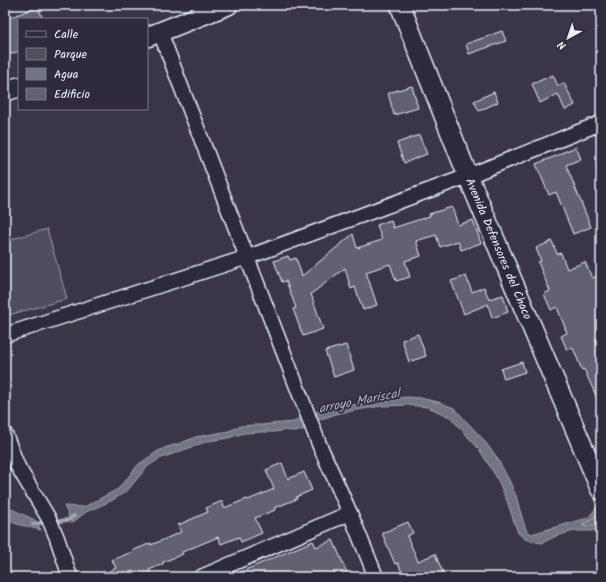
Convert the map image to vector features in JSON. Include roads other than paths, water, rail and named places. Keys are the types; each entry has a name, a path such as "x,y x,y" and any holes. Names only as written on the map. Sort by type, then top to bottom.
{"main road":[{"path":"153,34 228,5"},
{"name":"Avenida Defensores del Chaco","path":"400,5 468,176 596,465 600,489"},
{"path":"5,91 18,87"}],"street":[{"path":"153,34 248,258 319,444 376,577"},
{"path":"5,335 248,258 468,176 601,123"},
{"path":"5,434 18,466 57,538 70,577"},
{"path":"201,577 350,514"}],"water":[{"path":"407,397 438,402 454,408 481,437 496,456 509,480 516,496 527,532 532,534 588,518 597,507 601,517 601,529 591,531 574,531 556,536 542,543 525,539 518,533 497,478 479,449 450,417 428,407 407,405 381,406 339,413 318,420 316,412 373,401"},
{"path":"303,416 308,428 296,432 285,430 275,432 244,433 228,438 208,441 159,459 147,467 127,491 111,501 86,512 72,523 64,506 84,507 118,489 139,464 158,451 167,447 196,437 229,431 241,426 294,422"},
{"path":"5,506 35,520 41,530 17,524 5,519"}],"waterway":[{"name":"arroyo Mariscal","path":"33,524 68,520 74,516"}]}
